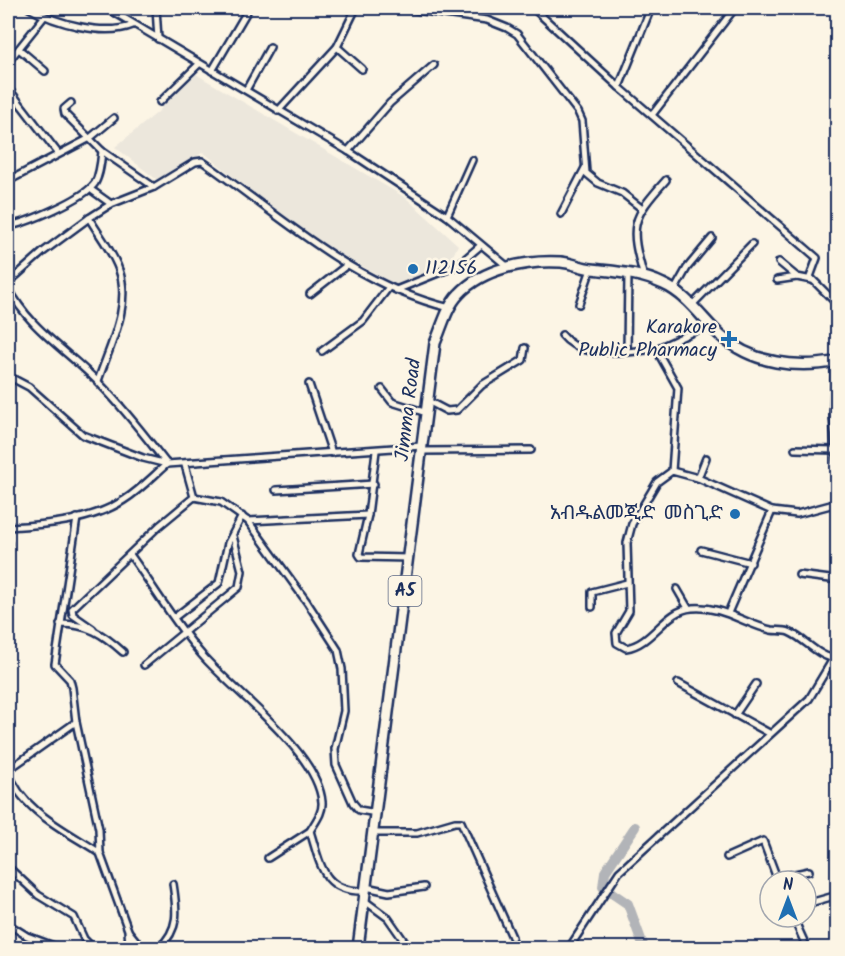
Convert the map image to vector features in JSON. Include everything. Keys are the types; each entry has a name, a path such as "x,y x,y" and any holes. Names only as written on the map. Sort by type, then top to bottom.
{"highway":[{"name":"Jimma Road","path":"358,948 375,834 435,343 457,296 487,274 508,267 562,262 591,269 628,272 674,291 692,305 730,343 766,360 812,366 836,362"}],"street":[{"path":"28,8 44,17 114,30 133,25"},
{"path":"107,8 348,151 447,216 480,246 508,267"},
{"path":"156,8 158,39"},
{"path":"212,71 249,8"},
{"path":"278,111 337,47 356,8"},
{"path":"402,8 487,20 517,34 578,112 582,121 585,168 589,178 622,194 641,208"},
{"path":"533,8 619,87 817,258 810,275 812,280 837,304"},
{"path":"619,87 651,8"},
{"path":"652,115 735,8"},
{"path":"8,62 44,17"},
{"path":"337,47 362,69"},
{"path":"246,90 270,48"},
{"path":"19,49 45,71"},
{"path":"160,102 199,64"},
{"path":"348,151 390,103 434,65"},
{"path":"8,88 58,153"},
{"path":"71,103 63,112 102,152 154,187"},
{"path":"8,181 90,138 114,118"},
{"path":"8,226 32,221 90,189 98,175 102,152"},
{"path":"447,216 472,160"},
{"path":"167,464 134,420 98,381 30,322 18,308 8,285 43,252 111,204 154,187 195,162 202,161 304,238 347,265 388,287 425,303 450,308"},
{"path":"561,214 585,168"},
{"path":"644,278 635,247 635,222 641,208 666,180"},
{"path":"90,189 111,204"},
{"path":"89,218 115,260 124,291 123,305 98,381"},
{"path":"674,291 687,268 712,238"},
{"path":"692,305 752,244"},
{"path":"396,290 452,268 467,259 480,246"},
{"path":"779,262 797,277"},
{"path":"309,294 347,265"},
{"path":"579,304 591,269"},
{"path":"627,352 628,272"},
{"path":"777,280 797,277 812,280"},
{"path":"322,351 363,321 388,287"},
{"path":"562,335 571,344 584,350 627,352 656,349 710,324"},
{"path":"428,401 447,411 457,410 482,385 523,360 525,348"},
{"path":"569,948 619,872 808,699 835,659 788,632 770,630 728,613 688,608 670,617 655,633 636,645 623,648 615,636 629,611 627,543 632,524 657,482 672,471 678,388 656,349"},
{"path":"836,362 834,450 837,480"},
{"path":"8,376 29,387 83,435 143,458 167,464 185,465 332,453 422,449 531,450"},
{"path":"309,384 332,453"},
{"path":"382,389 392,402 426,413"},
{"path":"795,449 834,450"},
{"path":"376,451 369,515 359,551 362,557 409,558"},
{"path":"698,478 706,458"},
{"path":"8,526 77,518 108,508 124,500 167,464"},
{"path":"185,465 194,497"},
{"path":"672,471 698,478 772,511 797,514 837,503"},
{"path":"276,490 374,484"},
{"path":"194,497 221,502 248,521 307,602 338,650 342,669 344,703 335,749 336,765 353,803 359,810 377,813"},
{"path":"123,652 74,615 72,609 159,526 194,497"},
{"path":"728,613 772,511"},
{"path":"248,521 369,515"},
{"path":"175,617 219,583 226,547 242,516"},
{"path":"77,518 55,664 70,680 76,722 99,829 100,853 128,930 129,948"},
{"path":"144,664 242,582 243,571 233,536"},
{"path":"8,543 8,550"},
{"path":"701,549 751,563"},
{"path":"130,556 175,617 183,633 217,672 280,729 307,767 322,800 321,812 310,831 268,858"},
{"path":"799,575 837,580"},
{"path":"592,607 592,592 627,582"},
{"path":"677,589 688,608"},
{"path":"60,624 77,624 93,629"},
{"path":"678,683 769,733"},
{"path":"735,714 756,684"},
{"path":"76,722 8,770 10,784 27,804 100,853"},
{"path":"375,834 417,834 461,822 512,937"},
{"path":"310,831 322,866 333,883 349,892 389,892 424,887"},
{"path":"727,857 763,841 774,869"},
{"path":"8,867 38,895 74,917 84,939 93,948"},
{"path":"159,948 170,939 175,927 177,913 173,884"},
{"path":"366,893 409,948"},
{"path":"818,901 837,895"},
{"path":"8,924 27,936 59,948"},
{"path":"798,929 807,948"},
{"path":"128,930 142,948"}],"shaded area":[{"path":"194,73 406,198 458,245 444,274 398,286 304,234 203,152 161,183 115,147 158,112"}],"waterway":[{"path":"635,827 605,872 603,887 628,904 644,948"}],"place":[{"name":"112156","path":"413,269"},
{"name":"Karakore Public Pharmacy","path":"729,339"},
{"name":"አብዱልመጂድ መስጊድ","path":"735,514"}]}
